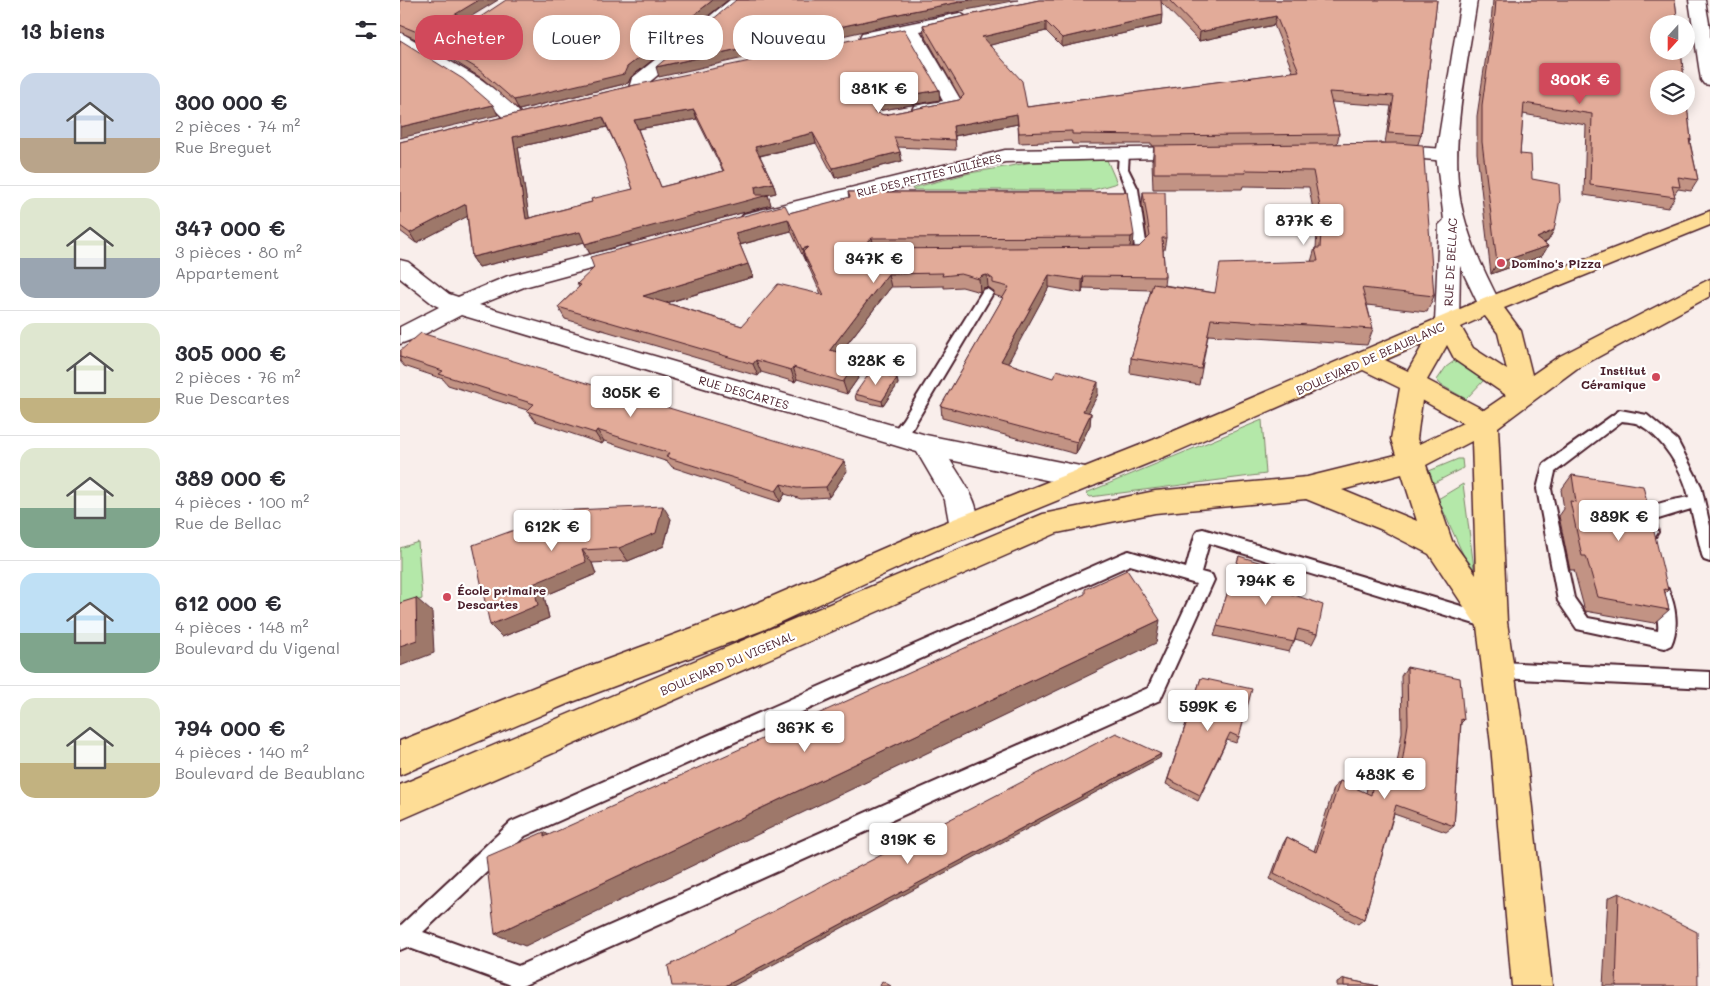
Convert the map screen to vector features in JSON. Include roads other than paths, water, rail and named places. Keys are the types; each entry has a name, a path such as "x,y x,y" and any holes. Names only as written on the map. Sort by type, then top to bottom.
{"main road":[{"name":"BOULEVARD DE BEAUBLANC","path":"964,527 1162,447 1489,305 1710,217"},
{"path":"1485,423 1567,364 1710,286"},
{"path":"1489,305 1509,330 1525,395"},
{"path":"1447,323 1464,354 1525,395"},
{"path":"1447,323 1413,384 1407,410 1404,439 1439,546 1492,622"},
{"path":"1364,360 1485,423"},
{"path":"1485,423 1492,622 1499,670 1532,986"},
{"name":"BOULEVARD DU VIGENAL","path":"400,803 1053,522 1155,502 1307,488 1388,468 1411,460 1485,423"},
{"path":"1307,488 1390,521 1439,546"},
{"path":"400,758 557,694 752,620 964,527"}],"street":[{"path":"638,88 638,82 661,61 740,0"},
{"path":"1452,212 1446,155 1469,0"},
{"path":"1697,0 1710,80"},
{"path":"934,24 943,6"},
{"path":"852,41 973,16"},
{"path":"905,114 954,104 910,28"},
{"path":"400,37 415,48"},
{"path":"436,60 462,75 507,108 514,118"},
{"path":"619,92 667,81"},
{"path":"495,123 533,113"},
{"path":"1362,151 1446,155"},
{"name":"RUE DES PETITES TUILIÈRES","path":"736,223 1005,156 1213,152"},
{"name":"RUE DE BELLAC","path":"1452,212 1469,262 1489,305"},
{"name":"RUE DE BELLAC","path":"1447,323 1452,212"},
{"path":"400,336 422,328 458,306 501,286 642,248"},
{"name":"RUE DESCARTES","path":"400,267 441,299 485,316 926,445 1036,469 1085,477"},
{"path":"926,445 959,498 964,527"}],"lane":[{"path":"1114,255 1134,255 1141,249 1132,189 1124,169 1124,153"},
{"path":"897,436 908,422 987,293"},
{"path":"1660,584 1668,622 1665,640 1583,624 1566,601 1544,489 1548,469 1620,415 1642,418 1672,444 1694,486 1710,555"},
{"path":"1652,545 1647,517 1664,509 1697,501"},
{"path":"1192,576 1203,536 1492,622"},
{"path":"1129,558 1206,580 1154,694 518,977 402,938 518,829 1129,558"},
{"path":"1499,670 1710,680"}],"place":[{"name":"Domino's Pizza","path":"1501,263"},
{"name":"Institut Céramique","path":"1656,377"},
{"name":"École primaire Descartes","path":"447,597"}]}
